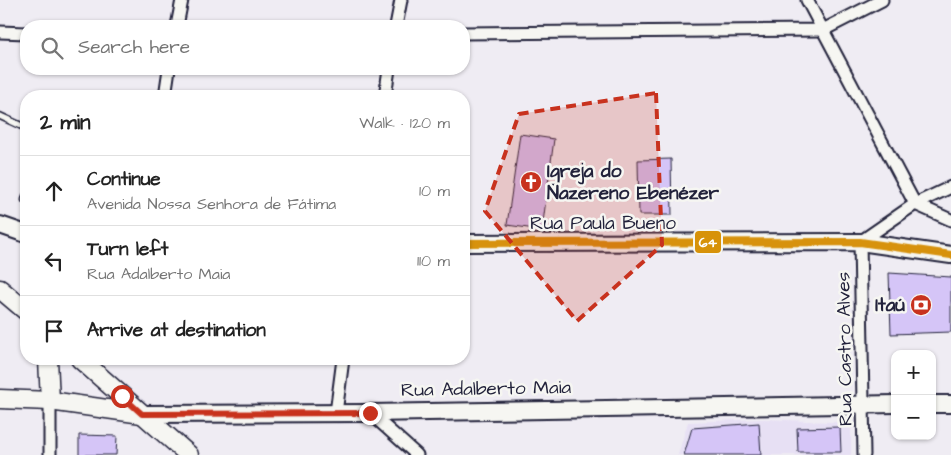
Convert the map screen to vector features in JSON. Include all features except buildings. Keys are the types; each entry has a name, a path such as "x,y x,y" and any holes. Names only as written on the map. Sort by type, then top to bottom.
{"main road":[{"path":"0,225 20,232"},
{"name":"Rua Paula Bueno","path":"470,243 860,242 951,255"},
{"path":"0,289 20,306"},
{"path":"48,365 50,401"},
{"path":"87,365 189,455"},
{"name":"Rua Adalberto Maia","path":"0,399 50,401 142,414 370,413 891,404"},
{"path":"936,404 951,404"}],"street":[{"path":"178,20 182,0"},
{"path":"397,20 401,0"},
{"path":"807,0 915,204 951,220"},
{"path":"470,33 823,30 882,0"},
{"path":"0,32 20,33"},
{"path":"166,90 168,75"},
{"path":"386,90 388,75"},
{"path":"860,242 915,204 951,187"},
{"name":"Rua Castro Alves","path":"860,242 864,455"},
{"path":"336,413 343,365"},
{"path":"50,401 50,455"},
{"path":"370,413 417,455"}],"lane":[{"path":"0,116 20,125"}],"highlighted area":[{"path":"656,93 662,245 577,321 485,211 519,114"}],"shaded area":[{"path":"765,419 851,423 851,455 678,455 688,422"}],"transit line":[{"name":"64","path":"470,243 860,242 951,255"}],"place":[{"name":"Igreja do Nazereno Ebenézer","path":"531,182"},
{"name":"Itaú","path":"921,305"}],"route":[{"path":"122,396 142,414 370,413"}]}
